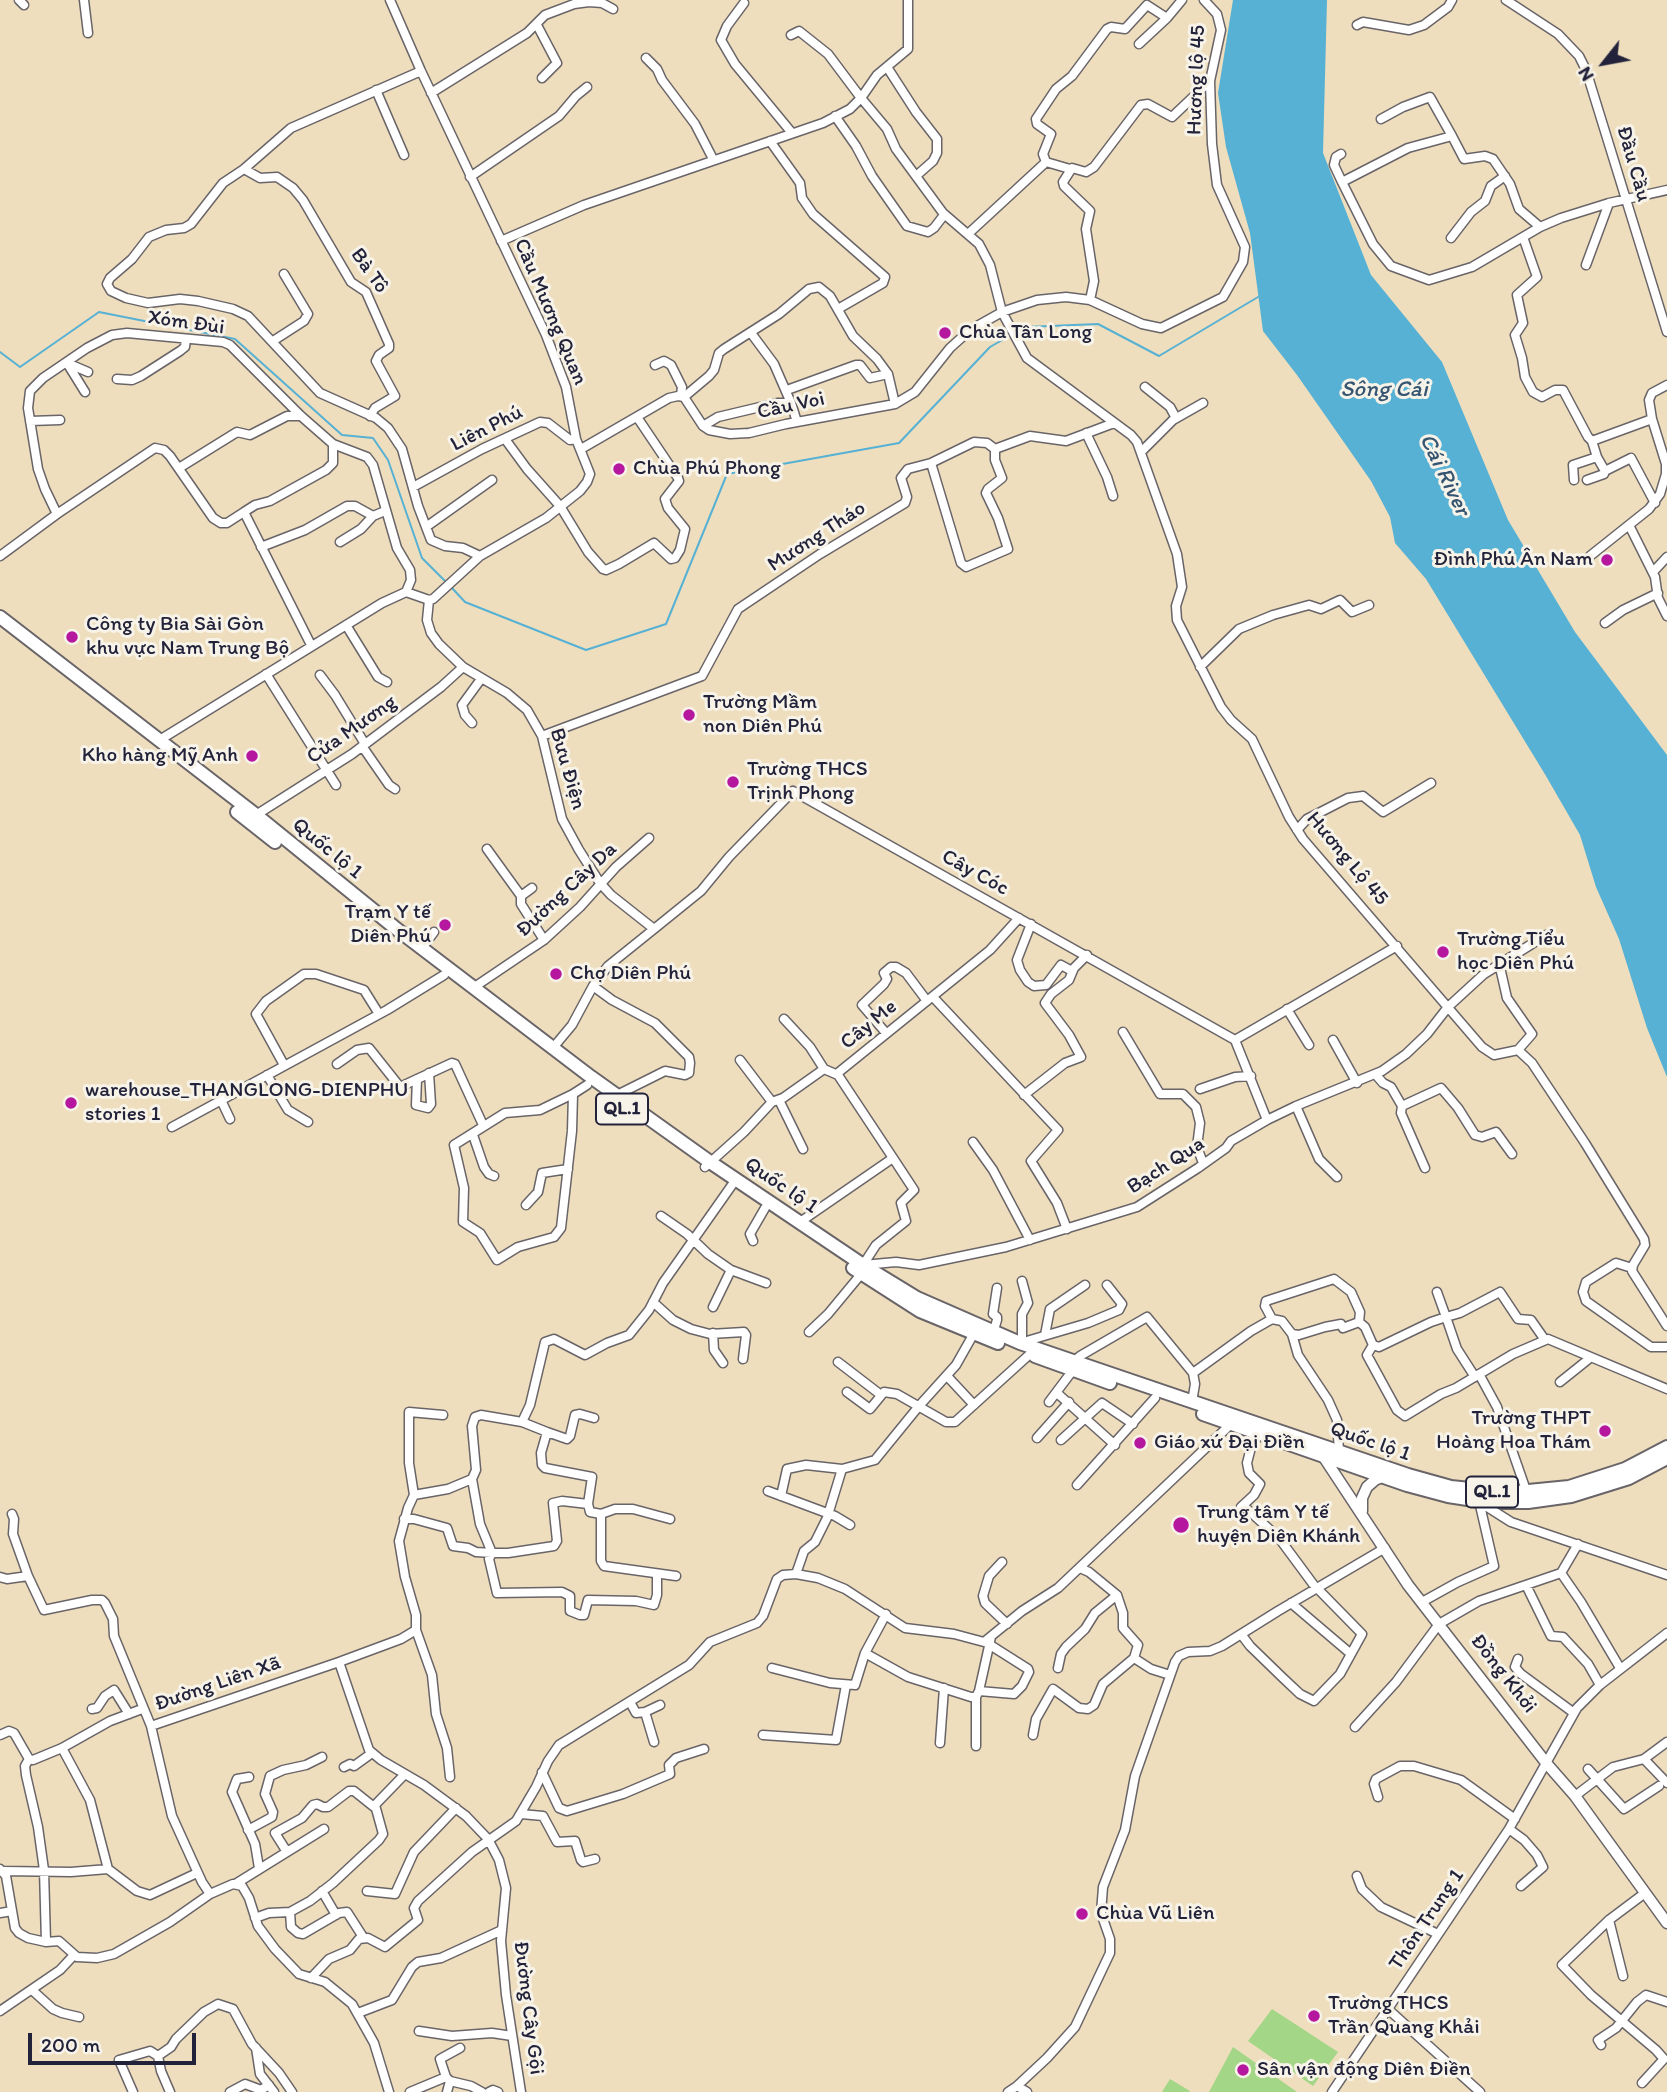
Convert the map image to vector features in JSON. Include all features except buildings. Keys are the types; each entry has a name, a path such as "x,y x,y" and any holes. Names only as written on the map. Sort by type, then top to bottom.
{"highway":[{"name":"Quốc lộ 1","path":"0,617 473,988 732,1185 863,1269 917,1298 993,1333 1155,1398 1255,1432 1339,1452 1469,1490 1527,1493 1590,1481 1625,1469 1667,1447"},
{"name":"Quốc lộ 1","path":"0,626 587,1085 800,1222 920,1311 974,1335 1030,1354 1192,1402 1318,1449 1381,1476 1428,1491 1479,1501 1528,1502 1571,1496 1629,1478 1667,1458"}],"main road":[{"name":"Đồng Khởi","path":"1318,1449 1422,1602 1547,1764 1575,1796 1666,1918"},
{"path":"1365,1518 1362,1498 1370,1484 1381,1476 1397,1471"}],"street":[{"path":"84,0 88,33"},
{"name":"Cầu Mương Quan","path":"390,0 470,177 546,335 562,376 576,439 590,474 580,491 536,524 480,555 429,600"},
{"path":"501,241 584,205 792,133 850,108 861,98 877,75 908,49 908,0"},
{"path":"1139,44 1182,0"},
{"name":"Hương lộ 45","path":"1002,312 1048,299 1090,300 1142,324 1161,328 1220,299 1229,289 1243,261 1245,247 1216,185 1210,81 1221,30 1217,15 1204,0"},
{"path":"1357,25 1363,22 1409,30 1424,25 1448,7 1452,0"},
{"name":"Đầu Cầu","path":"1506,0 1558,34 1581,60 1594,93 1667,332"},
{"path":"744,3 727,26 721,40 735,64 792,133"},
{"path":"431,93 537,25 545,15 574,4 602,4 613,9"},
{"path":"1046,162 1043,153 1051,134 1036,121 1056,89 1072,76 1108,28 1125,29 1147,5 1167,18"},
{"path":"537,25 557,63 542,78"},
{"name":"Hương Lộ 45","path":"791,35 799,31 805,33 828,54 887,129 896,149 944,215 979,244 988,260 1002,312 1017,342 1033,363 1131,435 1142,451 1177,554 1182,587 1175,616 1225,712 1254,742 1297,830 1488,1052 1497,1055 1518,1050"},
{"path":"646,58 657,69 662,80 695,124 713,159"},
{"path":"887,67 937,141 937,153 933,161 916,176"},
{"path":"421,71 291,128 244,169 223,183 204,211 187,227 166,230 146,240 132,259 110,278 107,284 110,291 117,295 141,301 167,302 180,299 233,309 248,316 320,393 370,416 388,428 402,449 426,527 434,543 463,548 480,555"},
{"path":"1046,162 1086,172 1141,105 1148,104 1172,117 1210,81"},
{"path":"470,177 559,116 587,87"},
{"path":"376,90 404,155"},
{"path":"1381,119 1430,97 1464,159 1488,156 1512,188 1518,209 1541,227"},
{"path":"835,116 907,226 928,232 944,215"},
{"path":"1342,182 1408,148 1452,136"},
{"path":"770,141 800,183 802,198 813,214 884,275 883,283 838,309"},
{"path":"1341,154 1336,157 1334,165 1373,244 1394,269 1429,280 1472,267 1541,227 1609,203 1667,191"},
{"path":"968,234 1046,162"},
{"name":"Bà Tô","path":"244,169 260,178 277,177 293,188 303,200 351,282 366,292 390,344 376,361 395,396 375,408 370,416"},
{"path":"1070,169 1063,184 1091,212 1086,229 1094,281 1090,300"},
{"path":"1451,238 1471,212 1485,201 1491,186 1505,176"},
{"path":"1586,265 1609,203"},
{"path":"1524,237 1537,277 1516,297 1523,323 1515,335 1525,377 1538,396 1563,390 1592,441 1605,471"},
{"path":"273,341 304,321 308,314 284,274"},
{"path":"581,449 669,398 683,396 709,376 714,370 719,353 751,333 811,288 819,287 824,290 853,336 888,374 895,404"},
{"name":"Cầu Voi","path":"703,426 718,433 741,435 895,404 915,393 960,338 1002,312"},
{"name":"Xóm Đùi","path":"57,514 38,469 28,399 33,386 87,348 118,333 223,342 230,345 333,444 362,453 371,460 397,548 410,570 411,580 406,592"},
{"path":"751,333 774,364 787,390 797,422"},
{"path":"117,379 132,380 141,376 185,347 186,339"},
{"path":"655,365 664,361 671,365 682,387 683,396 703,426 718,417 791,402"},
{"path":"67,363 88,372"},
{"path":"67,363 85,392"},
{"path":"787,390 856,365 860,365 870,378 888,374"},
{"path":"1590,556 1663,495 1666,464 1652,419 1650,396 1667,385"},
{"path":"1145,387 1170,407 1176,418"},
{"path":"1142,451 1176,418 1203,403"},
{"path":"179,468 237,432 250,435 287,416 301,416"},
{"path":"505,439 560,506 588,552 606,570 652,543 668,557 675,558 682,545 685,529 668,508 665,499 679,481 637,417"},
{"path":"1592,441 1652,419"},
{"path":"30,421 60,420"},
{"name":"Liên Phú","path":"413,487 540,422 548,423 570,440 576,439"},
{"name":"Mương Tháo","path":"542,736 702,676 738,609 830,547 905,503 907,497 901,480 902,473 908,469 931,463 974,442 987,443 995,449 1030,436 1066,442 1114,423"},
{"path":"1086,433 1113,496"},
{"path":"0,556 155,448 164,450 179,468 213,518 227,523 256,505 270,501 326,470 333,463 333,444"},
{"path":"931,463 961,563 966,567 1008,550 1006,538 986,493 1002,478 995,460 995,449"},
{"path":"1574,480 1573,465 1597,457"},
{"path":"1587,480 1604,474 1631,458 1655,502"},
{"path":"426,527 492,480"},
{"path":"261,547 304,530 347,506 355,506 373,516"},
{"path":"340,542 373,516 385,511"},
{"path":"244,513 311,645"},
{"path":"1629,525 1654,572 1658,593 1667,616"},
{"path":"1654,572 1667,557"},
{"path":"158,741 382,603 406,592 429,600"},
{"path":"1605,623 1623,610 1658,593"},
{"name":"Bưu Điện","path":"429,600 427,620 431,633 439,644 463,667 520,703 533,718 542,736 562,819 600,883 654,929"},
{"path":"1200,667 1239,629 1272,615 1308,605 1321,609 1340,600 1352,612 1369,605"},
{"path":"346,625 378,677 387,682"},
{"name":"Cửa Mương","path":"256,816 363,745 441,687 463,667"},
{"path":"266,674 336,785"},
{"path":"320,675 389,785 395,789"},
{"path":"472,723 461,705 481,679"},
{"path":"1297,830 1307,818 1348,798 1361,795 1383,812 1431,783"},
{"name":"Cây Cóc","path":"654,929 701,891 741,844 793,791 1235,1040"},
{"name":"Đường Cây Da","path":"473,988 544,940 649,838"},
{"path":"487,849 521,897 523,908 544,940"},
{"path":"521,897 531,888"},
{"name":"Cây Me","path":"863,1269 876,1245 906,1221 901,1203 914,1190 838,1075 857,1055 990,950 1019,918"},
{"path":"1031,924 1017,960 1028,982 1034,986 1046,985 1061,965 1072,971"},
{"path":"552,1049 572,1025 593,986 608,966 654,929"},
{"path":"422,948 434,932"},
{"name":"Bạch Qua","path":"863,1269 890,1262 925,1264 1030,1240 1137,1206 1198,1168 1226,1148 1231,1141 1267,1120 1376,1075 1406,1054 1427,1034 1448,1007 1499,964 1546,935"},
{"path":"1267,1120 1235,1040 1397,946"},
{"path":"1024,1096 1065,1063 1081,1057 1062,1025 1045,1005 1051,994 1069,980 1072,971 1087,955"},
{"path":"1499,964 1507,998 1532,1034 1518,1050 1532,1063 1645,1241 1645,1247 1632,1268"},
{"path":"886,1033 862,1005 884,985 887,979 884,973 891,967 896,967 906,973 1058,1130 1031,1161 1057,1203 1067,1229"},
{"path":"284,1065 256,1014 266,1001 304,974 316,974 364,990 379,1014"},
{"path":"172,1127 379,1014 444,975"},
{"path":"593,986 612,1000 655,1023 684,1052 690,1063 689,1073 685,1075 665,1071 617,1095"},
{"path":"1287,1009 1309,1045"},
{"path":"784,1019 810,1047 824,1069 838,1075"},
{"path":"1124,1032 1160,1094 1183,1094 1196,1107 1200,1123 1197,1147 1203,1163"},
{"path":"1333,1040 1357,1083"},
{"path":"337,1064 357,1050 369,1048 400,1087 455,1064 483,1125"},
{"path":"740,1060 775,1101 803,1149"},
{"path":"708,1165 775,1101 824,1069"},
{"path":"417,1079 416,1105 428,1108 431,1106 432,1094 429,1073"},
{"path":"267,1075 288,1110 308,1122"},
{"path":"1376,1075 1391,1087 1402,1106 1401,1112 1425,1168"},
{"path":"1200,1089 1235,1077 1251,1076"},
{"path":"573,1094 563,1222 558,1233 550,1239 518,1247 497,1260 480,1233 463,1222 464,1188 454,1145 505,1113 540,1110 587,1085"},
{"path":"1402,1106 1441,1088 1475,1135 1482,1137 1496,1132 1512,1154"},
{"path":"221,1100 230,1119"},
{"path":"1296,1106 1319,1159 1337,1177"},
{"path":"473,1135 484,1167 489,1174 495,1176"},
{"path":"973,1142 993,1170 1030,1240"},
{"path":"800,1222 893,1158"},
{"path":"526,1205 538,1192 542,1173 568,1168"},
{"path":"522,1422 530,1405 545,1342 554,1339 585,1355 629,1335 732,1185"},
{"path":"753,1241 750,1234 765,1208"},
{"path":"660,1216 731,1270 766,1283"},
{"path":"1667,1326 1632,1268 1616,1264 1586,1282 1583,1292 1586,1301 1651,1347 1667,1348"},
{"path":"809,1332 828,1314 863,1269"},
{"path":"713,1307 731,1270"},
{"path":"1272,1319 1265,1306 1266,1301 1334,1279 1351,1292 1360,1312 1359,1322"},
{"path":"1022,1282 1028,1303 1021,1314 1021,1342 1088,1323 1119,1310 1122,1304 1107,1285"},
{"path":"1045,1335 1050,1309 1085,1285"},
{"path":"993,1333 997,1320 993,1314 997,1288"},
{"path":"1437,1292 1457,1349 1497,1406 1527,1493"},
{"path":"1359,1322 1374,1345 1383,1347 1431,1322 1460,1313 1500,1292 1518,1319 1531,1320 1545,1340"},
{"path":"653,1302 685,1327 713,1333 744,1332 746,1335 743,1359"},
{"path":"1049,1402 1074,1366 1077,1357 1147,1317 1192,1373 1195,1384 1192,1402"},
{"path":"1192,1373 1251,1331 1272,1319 1282,1321 1292,1334 1297,1352 1328,1400 1337,1420 1339,1452"},
{"path":"1292,1334 1303,1334 1341,1324 1343,1328 1359,1322"},
{"path":"713,1333 714,1350 723,1363"},
{"path":"780,1496 787,1469 806,1465 842,1469 875,1460 956,1365 974,1335"},
{"path":"1374,1345 1367,1355 1402,1415 1409,1414 1513,1353 1545,1340 1554,1341 1667,1389"},
{"path":"847,1392 870,1409 881,1395 887,1392 897,1394 950,1423 955,1422 1030,1354"},
{"path":"1560,1382 1590,1358"},
{"path":"838,1362 881,1395"},
{"path":"947,1376 974,1405"},
{"path":"1057,1393 1115,1445"},
{"path":"1077,1485 1155,1398"},
{"path":"1037,1438 1069,1402"},
{"path":"1061,1440 1102,1403 1133,1424"},
{"path":"443,1415 409,1412 409,1463 414,1495 400,1534 400,1548 416,1615 416,1630 432,1675 436,1714 446,1744 450,1777"},
{"path":"594,1418 575,1415 567,1439 522,1422 481,1415 474,1419 476,1470 472,1479 473,1495 480,1524 492,1553 489,1559 497,1593 562,1592 570,1596 570,1611 584,1615 588,1600 636,1601 654,1605 657,1574"},
{"path":"976,1746 978,1694 989,1641 1022,1611 1053,1593 1231,1424"},
{"path":"547,1432 541,1453 542,1465 545,1468 592,1476 588,1504 590,1512 601,1514 615,1509 633,1509 670,1519"},
{"path":"1241,1634 1283,1678 1311,1701 1340,1674 1362,1634 1318,1588 1279,1538 1244,1508 1260,1484 1249,1473 1247,1463 1255,1432"},
{"path":"796,1574 804,1551 815,1542 828,1515 842,1469"},
{"path":"414,1495 448,1489 472,1479"},
{"path":"768,1491 850,1525"},
{"path":"404,1519 414,1518 430,1525 444,1526 456,1548 508,1553 554,1546 557,1541 553,1503 562,1501 588,1504"},
{"path":"1479,1501 1506,1520 1667,1575"},
{"path":"1422,1602 1494,1566 1479,1501"},
{"path":"12,1514 13,1534 44,1610 92,1600 102,1600 105,1603 113,1619 114,1636 151,1726"},
{"path":"601,1514 603,1565 676,1576"},
{"path":"1355,1727 1396,1682 1439,1624 1479,1601 1561,1573 1578,1544"},
{"path":"1007,2092 1047,2058 1075,2028 1110,1953 1110,1939 1101,1913 1101,1896 1125,1830 1135,1776 1175,1662 1183,1654 1215,1650 1385,1548"},
{"path":"1002,1562 989,1576 982,1596 985,1603 1007,1624"},
{"path":"1032,1735 1036,1719 1053,1689 1079,1708 1088,1709 1094,1705 1103,1684 1121,1666 1134,1658 1138,1645 1123,1628 1124,1613 1116,1595 1089,1572 1080,1568"},
{"path":"1561,1573 1620,1668"},
{"path":"290,1912 291,1927 303,1934 346,1912 363,1937 385,1947 418,1920 415,1905 457,1865 488,1839 510,1826 521,1814 559,1745 689,1665 710,1642 757,1623 763,1616 777,1579 783,1575 796,1574 818,1578 845,1589 905,1628 989,1641 1029,1672 1022,1686 1014,1694 978,1694 971,1697 908,1677 865,1653"},
{"path":"0,1577 7,1579 28,1576"},
{"path":"1526,1585 1551,1636 1562,1636 1588,1664 1600,1685"},
{"path":"1058,1668 1061,1654 1066,1647 1085,1629 1095,1613 1116,1595"},
{"path":"1291,1603 1351,1654"},
{"path":"772,1668 798,1676 855,1685 865,1653 886,1614"},
{"name":"Đường Liên Xã","path":"210,1894 172,1816 151,1726 339,1662 401,1639 416,1630"},
{"name":"Thôn Trung 1","path":"1332,2092 1509,1829 1574,1713 1600,1685 1667,1633"},
{"path":"1134,1658 1151,1669 1170,1675"},
{"path":"1518,1659 1515,1667 1521,1674 1574,1713"},
{"path":"339,1662 366,1746 372,1753 354,1766 350,1764 344,1767"},
{"path":"763,1735 836,1740 846,1685"},
{"path":"940,1744 944,1688"},
{"path":"92,1709 97,1708 105,1696 114,1690 129,1714"},
{"path":"630,1702 636,1713 660,1705"},
{"path":"29,1759 40,1758 110,1721 142,1709"},
{"path":"645,1712 654,1742"},
{"path":"0,1735 9,1731 14,1733 29,1759 25,1770 38,1827 44,1870 46,1942"},
{"path":"1575,1796 1618,1765 1644,1759 1667,1742"},
{"path":"62,1748 90,1800 108,1869"},
{"path":"542,1772 559,1809 567,1811 623,1794 670,1774 669,1765 676,1758 704,1749"},
{"name":"Đường Cây Gội","path":"372,1753 456,1808 488,1839 499,1860 505,1880 502,1930 512,2036 521,2092"},
{"path":"248,1830 272,1817 273,1812 265,1794 270,1776 322,1757"},
{"path":"1588,1769 1624,1809 1663,1784 1644,1759"},
{"path":"1378,1797 1374,1784 1376,1779 1400,1766 1413,1766 1461,1780 1515,1819"},
{"path":"374,1807 405,1774"},
{"path":"249,1777 237,1779 232,1792 255,1844 259,1868"},
{"path":"255,1918 270,1913 290,1912 323,1891 379,1840 383,1834 382,1826 374,1807 354,1791 349,1791 328,1807 313,1805 302,1818 275,1833 287,1852"},
{"path":"367,1891 396,1894 414,1852 456,1808"},
{"path":"521,1814 543,1816 557,1842 575,1841 583,1862 595,1859"},
{"path":"197,1872 154,1894 145,1895 108,1869 71,1872 2,1870 15,1928 19,1934 46,1942 60,1941 74,1955 97,1958 114,1954 170,1922 210,1894 237,1884 324,1829"},
{"path":"1509,1829 1524,1840 1543,1867 1521,1886"},
{"path":"1356,1876 1362,1889 1381,1906 1438,1934"},
{"path":"237,1884 245,1890 262,1933 275,1949 299,1974 325,1982 337,1990 358,2013 374,2043 389,2092"},
{"path":"323,1891 336,1915"},
{"path":"1643,2083 1664,2060 1562,1965 1609,1920 1645,1893"},
{"path":"0,1913 12,1911"},
{"path":"1609,1920 1623,1976"},
{"path":"358,2013 391,2000 418,1962 441,1958 502,1930"},
{"path":"311,1978 329,1959 347,1952 363,1937"},
{"path":"0,2011 60,1970 74,1955"},
{"path":"32,1990 53,2009 79,2017"},
{"path":"1601,2045 1598,2040 1622,2022 1646,1995 1667,2002"},
{"path":"158,2056 171,2047 198,2017 218,2004 233,2009 243,2030 279,2073 289,2091"},
{"path":"1389,2010 1480,2092"},
{"path":"419,2031 452,2036 492,2033 512,2036"},
{"path":"230,2092 245,2084 261,2090 271,2088 260,2074 256,2048"},
{"path":"447,2092 448,2079 440,2059 460,2048"},
{"path":"133,2092 119,2060 150,2051 158,2056 170,2092"},
{"path":"410,2092 448,2079 482,2092"},
{"path":"1017,2086 1027,2092"},
{"path":"489,2092 498,2092"}],"green space":[{"path":"1272,2009 1338,2052 1313,2086 1248,2041"},
{"name":"Sân vận động Diên Điền","path":"1233,2047 1297,2092 1209,2092"},
{"path":"1170,2079 1190,2091 1162,2092"}],"water":[{"name":"Sông Cái","path":"1233,0 1327,0 1323,153 1371,275 1442,362 1508,520 1575,632 1667,755 1667,1077 1647,1028 1619,939 1596,887 1580,835 1426,579 1395,543 1390,517 1371,481 1263,331 1250,233 1226,147 1218,93"}],"waterway":[{"path":"1016,332 1026,327 1098,324 1159,356 1258,297"},
{"path":"0,352 20,367 99,312 235,339 342,435 373,438 388,460 422,558 446,582"},
{"path":"452,588 465,602 586,650 666,624 727,474 899,443 990,347 1011,335"}],"place":[{"name":"Chùa Tân Long","path":"945,333"},
{"name":"Chùa Phú Phong","path":"619,469"},
{"name":"Đình Phú Ân Nam","path":"1607,560"},
{"name":"Công ty Bia Sài Gòn khu vực Nam Trung Bộ","path":"72,637"},
{"name":"Trường Mầm non Diên Phú","path":"689,715"},
{"name":"Kho hàng Mỹ Anh","path":"252,756"},
{"name":"Trường THCS Trịnh Phong","path":"733,782"},
{"name":"Trạm Y tế Diên Phú","path":"445,925"},
{"name":"Trường Tiểu học Diên Phú","path":"1443,952"},
{"name":"Chợ Diên Phú","path":"556,974"},
{"name":"warehouse_THANGLONG-DIENPHU stories 1","path":"71,1103"},
{"name":"Trường THPT Hoàng Hoa Thám","path":"1605,1431"},
{"name":"Giáo xứ Đại Điền","path":"1140,1443"},
{"name":"Trung tâm Y tế huyện Diên Khánh","path":"1181,1525"},
{"name":"Chùa Vũ Liên","path":"1082,1914"},
{"name":"Trường THCS Trần Quang Khải","path":"1314,2016"},
{"name":"Sân vận động Diên Điền","path":"1243,2070"}],"water label":[{"name":"Cái River","path":"1444,475"}]}
